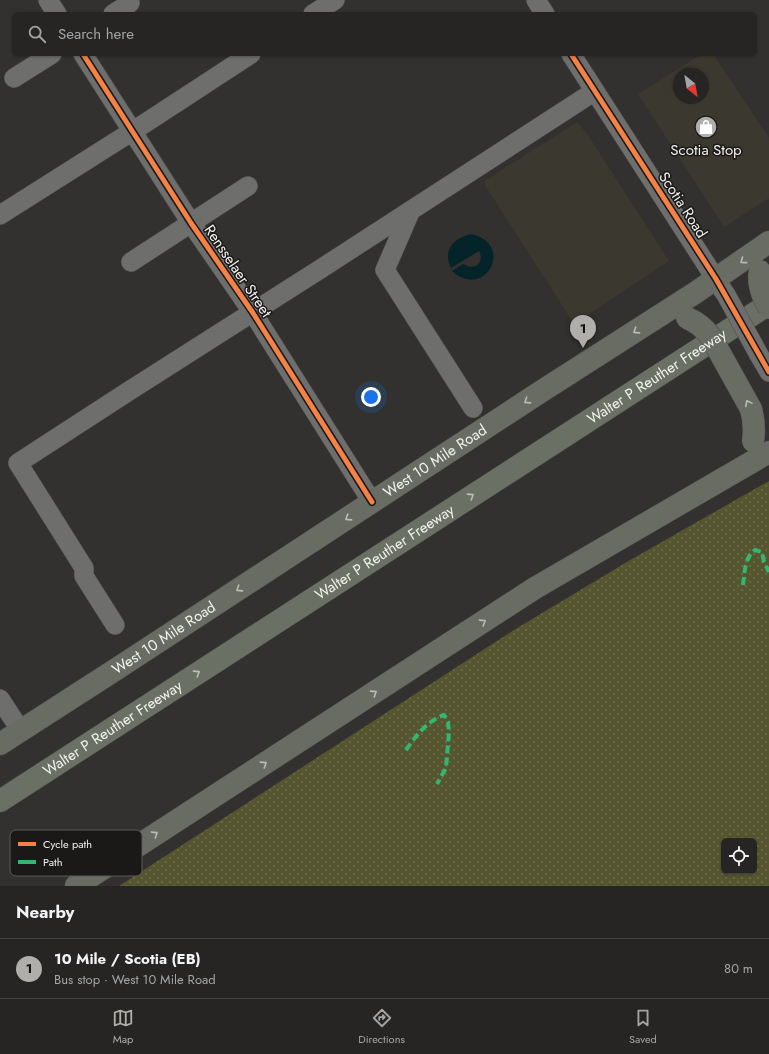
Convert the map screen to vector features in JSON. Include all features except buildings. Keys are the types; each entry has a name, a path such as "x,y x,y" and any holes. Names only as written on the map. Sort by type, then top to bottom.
{"highway":[{"name":"Walter P Reuther Freeway","path":"0,801 769,304"}],"main road":[{"name":"West 10 Mile Road","path":"0,744 654,319 720,286 769,242"},
{"path":"769,250 761,264 760,271 760,283 769,308"},
{"path":"142,843 535,588 742,468 751,449 761,446 755,429 751,409 711,337 699,325 687,318 675,315 654,319"},
{"path":"76,886 91,876"}],"street":[{"path":"48,0 56,12"},
{"path":"316,12 335,0"},
{"path":"536,0 544,12"},
{"path":"116,12 130,3"},
{"path":"14,78 49,56"},
{"name":"Rensselaer Street","path":"84,56 191,223 253,313 372,502"},
{"path":"0,215 248,56"},
{"name":"Scotia Road","path":"572,56 720,286 769,372"},
{"path":"115,625 84,576 84,568 18,463 253,313 595,91"},
{"path":"131,262 248,186"},
{"path":"411,210 385,270 473,408"},
{"path":"0,699 21,731"}],"shaded area":[{"path":"699,56 714,56 769,138 769,198 724,227 638,94 673,72 673,104 709,104 709,68 680,68"},
{"path":"577,122 588,135 669,261 574,324 483,182"}],"green space":[{"path":"769,481 769,886 119,886 134,876 142,876 142,871 514,630 632,559"}],"water":[{"path":"471,234 484,240 492,248 493,258 491,268 484,275 475,279 464,278 452,271 463,264 471,267 478,265 481,259 479,251 451,268 448,256 451,246 459,238"}],"marked path":[{"path":"743,585 747,561 751,553 755,550 762,552 764,562 769,572"},
{"path":"406,750 417,735 427,725 444,715 448,722 449,732 446,768 437,784"}],"cycle path":[{"path":"84,56 191,223 253,313 372,502"},
{"path":"572,56 716,279 769,372"}],"place":[{"name":"Scotia Stop","path":"706,127"},
{"name":"10 Mile / Scotia (EB)","path":"583,348"}]}
